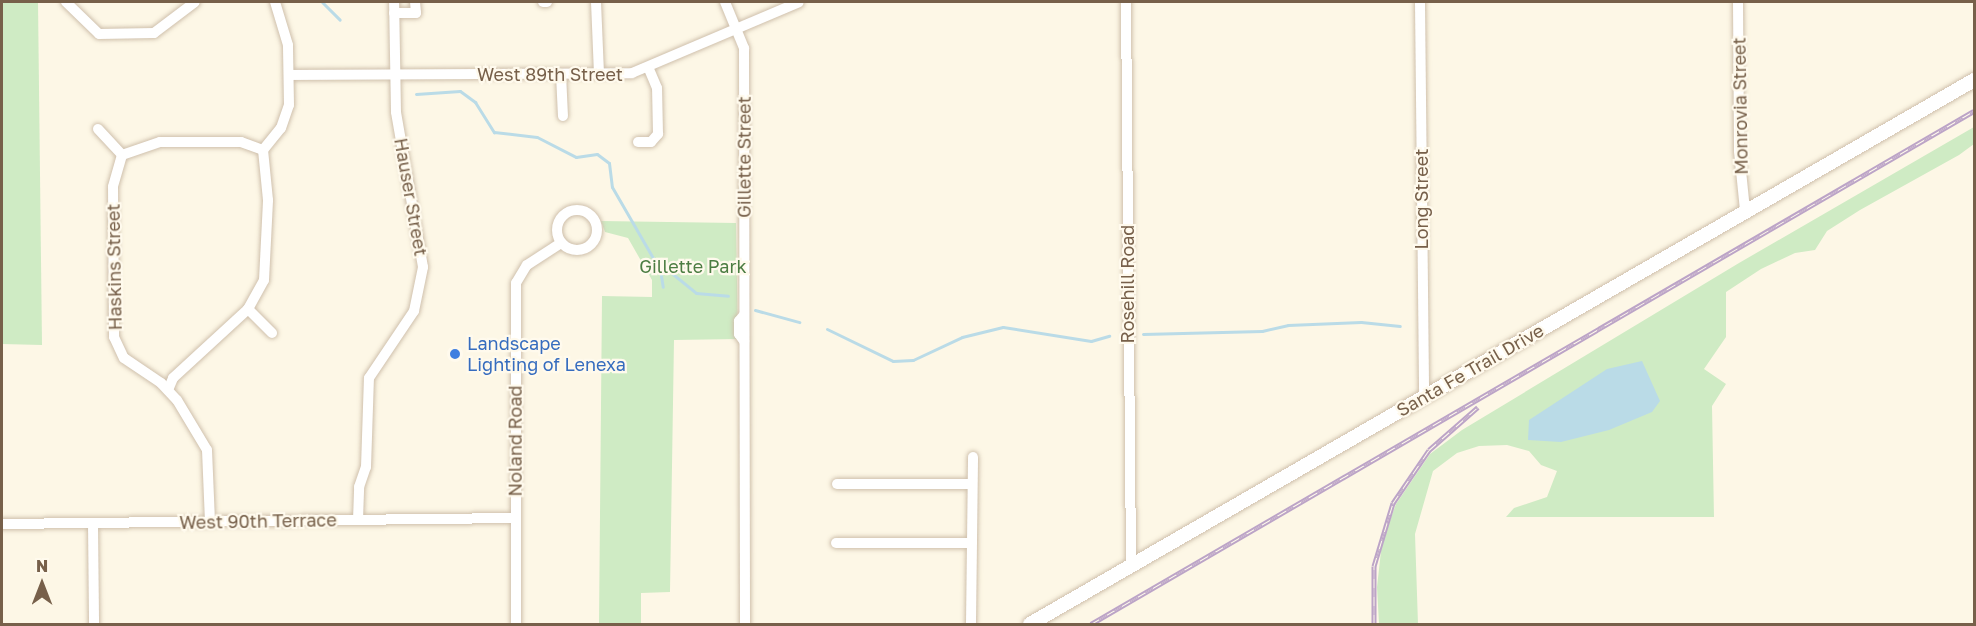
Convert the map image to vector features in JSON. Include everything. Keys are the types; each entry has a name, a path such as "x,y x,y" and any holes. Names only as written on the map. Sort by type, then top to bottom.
{"main road":[{"name":"Santa Fe Trail Drive","path":"1909,116 1974,72"},
{"name":"Santa Fe Trail Drive","path":"1030,624 1974,80"}],"street":[{"path":"66,2 99,34 154,33 195,2"},
{"path":"263,150 287,117 289,75 285,30 274,2"},
{"path":"394,74 394,7 416,13 415,2"},
{"path":"599,74 600,2"},
{"name":"Gillette Street","path":"725,2 744,48 744,315 740,321 739,334 744,341 745,624"},
{"name":"West 89th Street","path":"289,75 599,74 649,69 736,28 799,2"},
{"name":"Rosehill Road","path":"1126,2 1131,566"},
{"name":"Long Street","path":"1420,2 1424,396"},
{"name":"Monrovia Street","path":"1738,2 1739,151 1745,210"},
{"path":"638,142 651,142 658,134 657,88 649,69"},
{"name":"Hauser Street","path":"358,520 359,488 366,467 369,378 414,311 423,267 418,224 399,141 394,74"},
{"path":"561,74 563,116"},
{"path":"98,129 122,155 160,142 241,142 263,150"},
{"path":"210,522 207,450 168,390 173,378 248,309 268,266 267,165 263,150"},
{"name":"Haskins Street","path":"122,155 113,187 114,337 124,358 168,390"},
{"name":"Noland Road","path":"516,624 516,283 527,265 561,243"},
{"path":"248,309 272,333"},
{"path":"971,624 971,484 974,457"},
{"path":"837,484 971,484"},
{"name":"West 90th Terrace","path":"2,524 515,518"},
{"path":"93,523 94,624"},
{"path":"836,543 971,543"}],"green space":[{"path":"2,2 38,2 42,345 2,344"},
{"path":"1974,127 1974,144 1959,155 1827,231 1815,250 1795,253 1761,269 1726,292 1726,337 1704,369 1726,384 1712,406 1714,517 1506,517 1514,508 1547,497 1557,471 1541,465 1529,451 1507,445 1479,446 1457,453 1433,471 1415,534 1418,624 1379,624 1377,587 1382,542 1396,504 1430,454 1462,430 1739,263"},
{"name":"Gillette Park","path":"601,221 736,223 738,339 674,340 670,592 641,593 641,624 599,624 602,296 652,297 652,280 628,238 605,232"}],"water":[{"path":"1642,361 1660,401 1652,412 1609,430 1561,442 1528,440 1529,420 1607,369"}],"waterway":[{"path":"322,2 340,20"},
{"path":"416,94 460,91 475,102 494,132 537,137 576,157 597,154 609,163 612,187 653,258 696,293 728,296"},
{"path":"659,263 663,287"},
{"path":"755,310 799,322"},
{"path":"1143,334 1262,331 1288,325 1361,322 1400,326"},
{"path":"827,329 893,361 913,360 962,337 1003,327 1091,341 1109,336"}],"railway":[{"path":"1091,624 1974,111"},
{"path":"1374,624 1374,566 1393,503 1429,450 1478,407"}],"place":[{"name":"Landscape Lighting of Lenexa","path":"455,354"}]}
